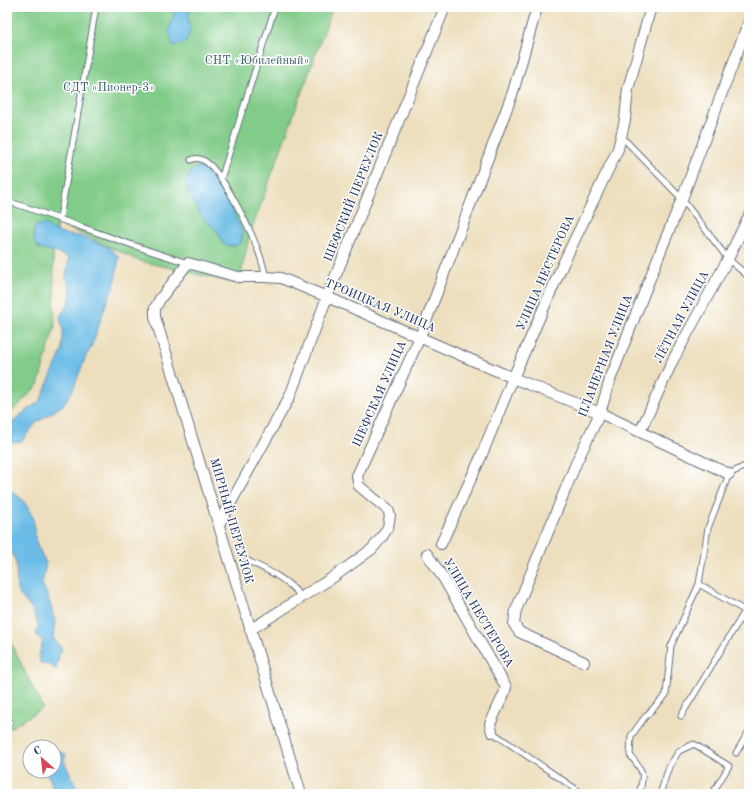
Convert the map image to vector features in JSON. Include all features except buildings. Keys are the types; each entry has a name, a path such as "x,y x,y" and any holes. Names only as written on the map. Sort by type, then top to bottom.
{"street":[{"name":"ШЕФСКИЙ ПЕРЕУЛОК","path":"219,524 290,396 327,297 445,7"},
{"name":"ШЕФСКАЯ УЛИЦА","path":"250,630 335,576 372,549 388,527 390,515 388,510 359,486 357,476 420,337 514,92 537,7"},
{"name":"УЛИЦА НЕСТЕРОВА","path":"441,544 480,459 513,378 563,264 618,150 625,120 627,97 651,7"},
{"name":"ПЛАНЕРНАЯ УЛИЦА","path":"584,662 519,632 514,624 516,610 577,460 600,413 610,380 641,298 682,199 749,21"},
{"name":"ЛЁТНАЯ УЛИЦА","path":"640,432 673,360 728,259 749,216"},
{"name":"ТРОИЦКАЯ УЛИЦА","path":"188,263 238,277 281,278 513,378 600,413 729,474"},
{"name":"МИРНЫЙ ПЕРЕУЛОК","path":"188,263 160,299 155,308 156,317 301,794"},
{"name":"УЛИЦА НЕСТЕРОВА","path":"427,554 456,599 506,687 490,724 492,732"}],"lane":[{"path":"60,218 96,7"},
{"path":"221,179 275,7"},
{"path":"621,136 682,199 728,259 749,277"},
{"path":"191,160 194,158 202,159 221,179 246,220 260,254 266,277"},
{"name":"ТРОИЦКАЯ УЛИЦА","path":"7,201 188,263"},
{"path":"639,794 644,776 641,769 630,755 631,736 645,717 666,695 671,646 699,584 708,528 729,474 749,464"},
{"path":"248,561 282,579 295,589 301,597"},
{"path":"681,716 747,612 699,584"},
{"path":"492,732 583,794"},
{"path":"736,753 749,732"},
{"path":"660,794 669,767 679,751 694,744 729,766 712,794"}],"green space":[{"path":"7,7 333,7 249,237 239,284 140,261 57,223 53,251 55,326 38,385 7,417"},
{"path":"7,635 43,708 7,730"}],"water":[{"path":"176,7 191,7 188,17 190,31 186,42 173,46 169,31"},
{"path":"198,167 208,171 229,203 243,234 241,243 234,246 223,244 217,230 207,222 200,213 185,185 191,171"},
{"path":"44,224 62,234 79,236 108,247 119,257 114,287 106,304 91,348 86,356 72,392 62,406 36,423 22,441 11,443 7,442 7,428 18,417 40,401 62,351 63,331 60,316 69,303 71,290 66,277 69,258 53,251 39,249 34,241 34,227"},
{"path":"7,487 23,500 33,517 37,545 46,563 42,584 48,596 55,622 53,638 62,649 59,655 56,670 49,664 40,663 39,655 43,641 36,635 38,625 33,611 17,591 16,562 7,543"},
{"path":"62,753 66,754 64,761 80,794 54,794 50,779 62,779"}],"park label":[{"name":"СНТ «Юбилейный»","path":"257,61"},
{"name":"СДТ «Пионер-3»","path":"109,88"}]}
